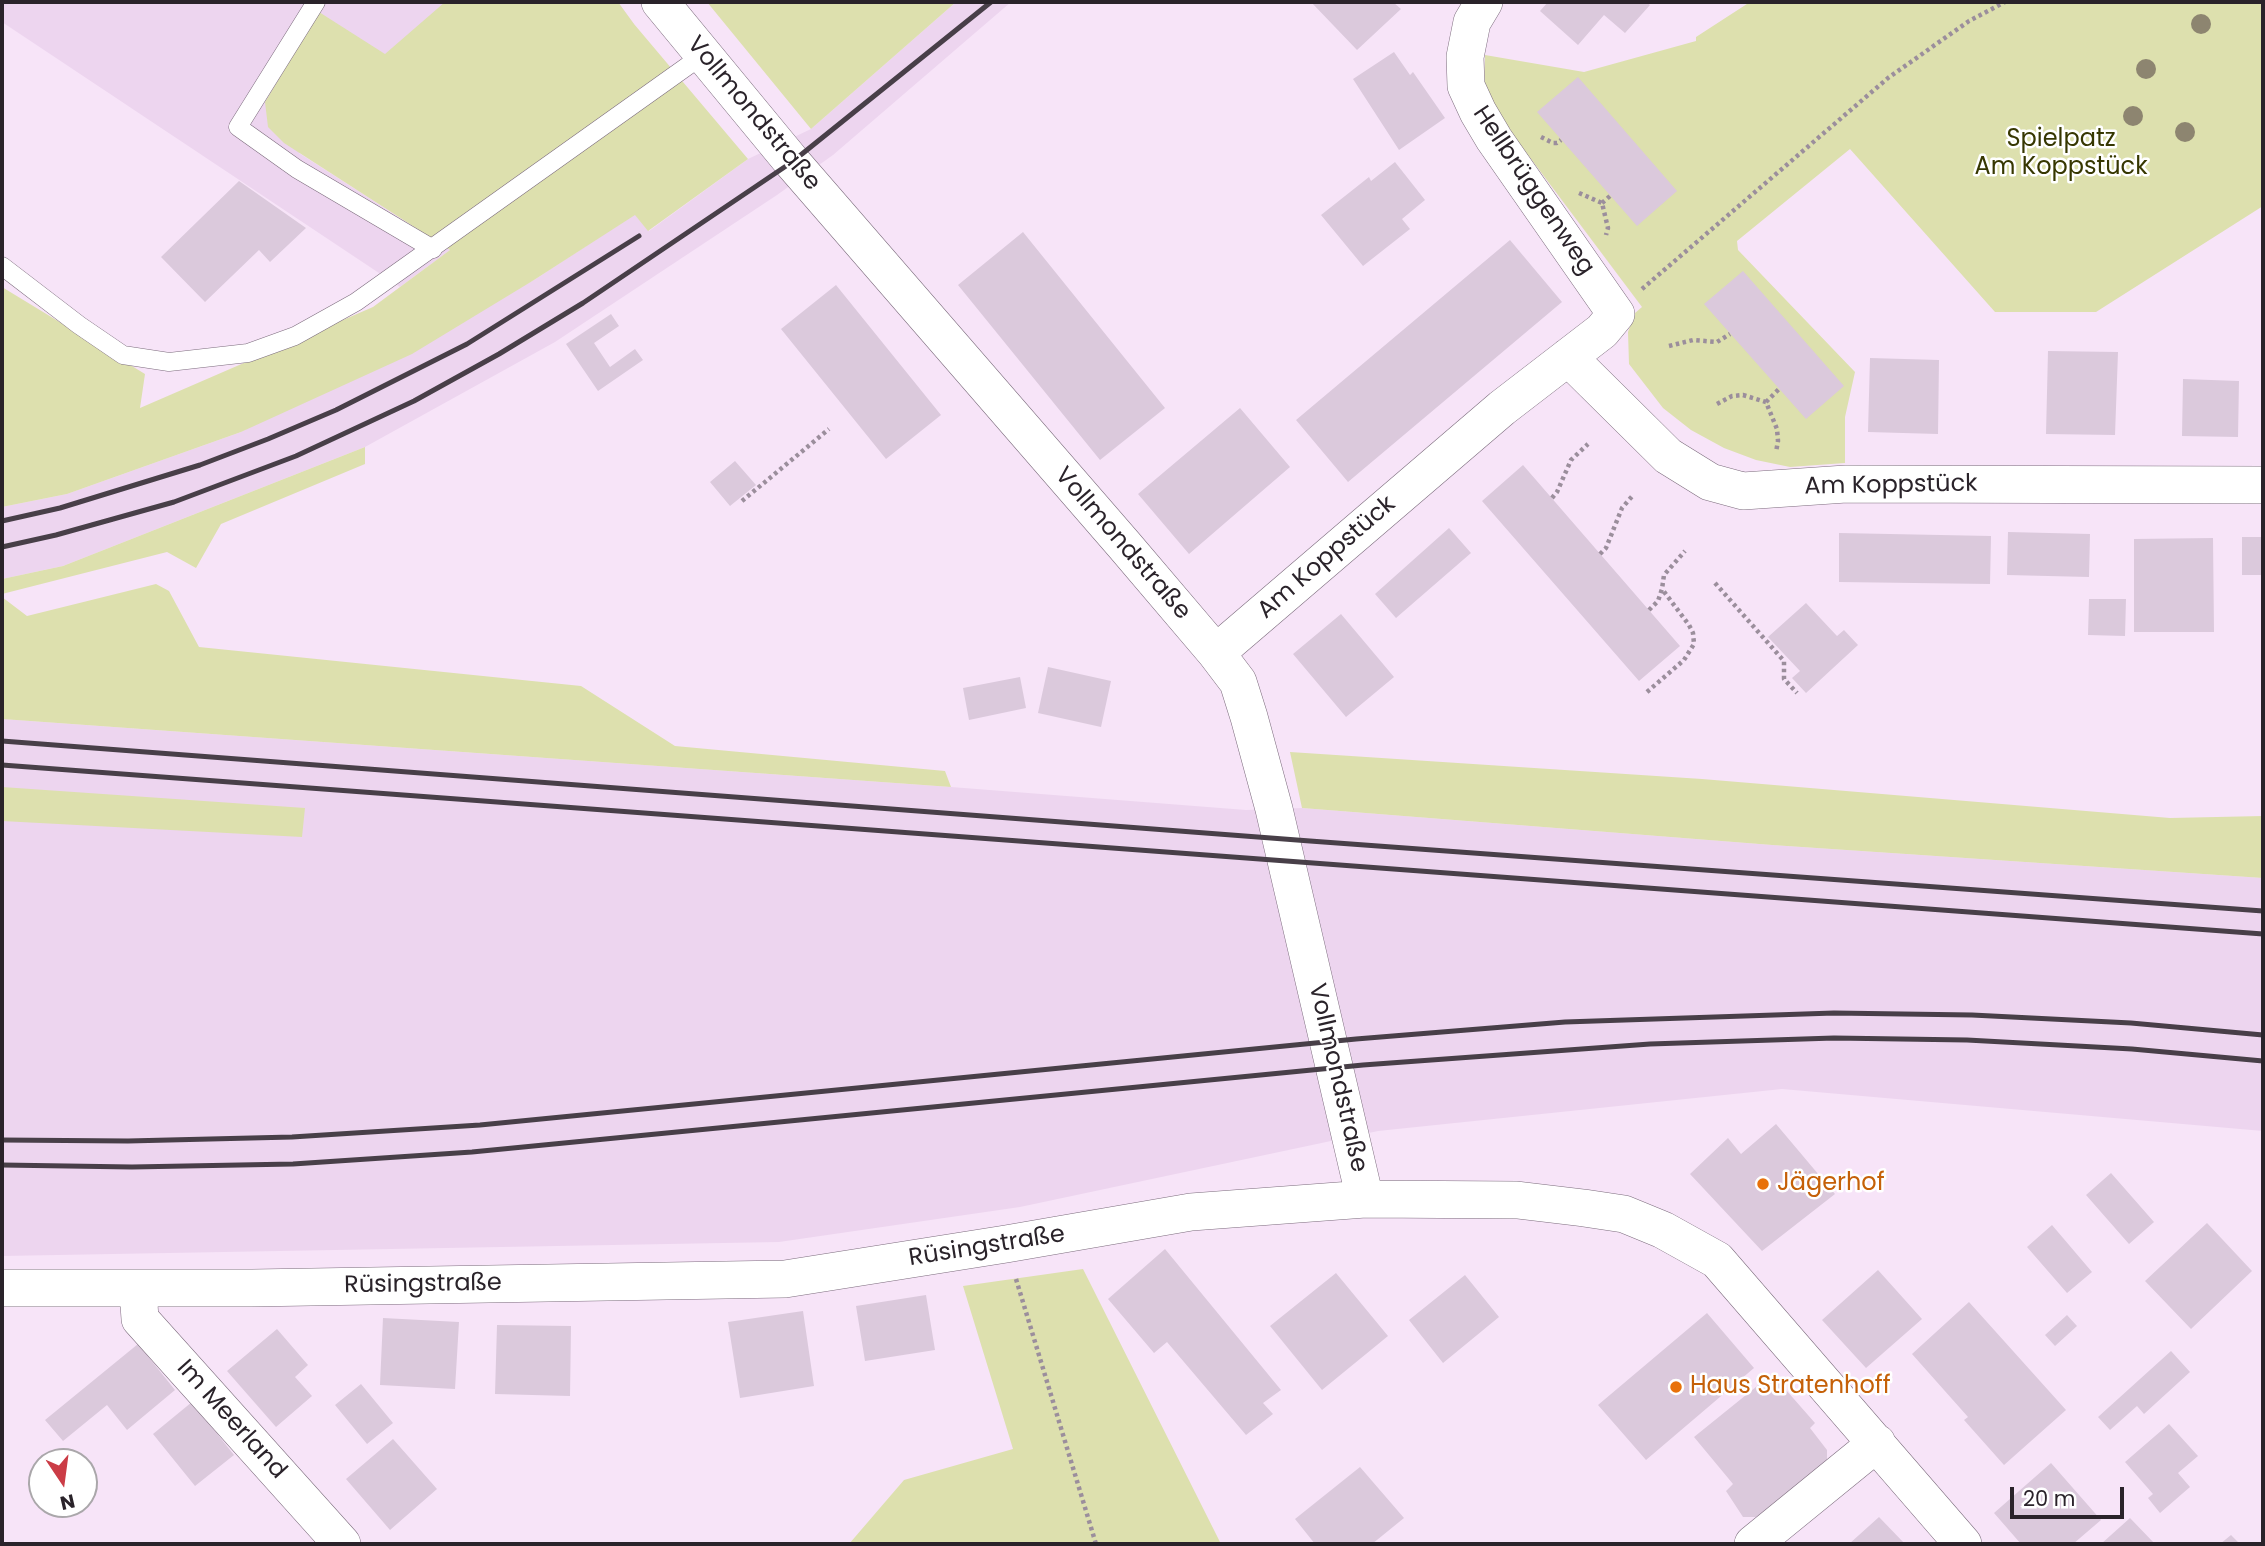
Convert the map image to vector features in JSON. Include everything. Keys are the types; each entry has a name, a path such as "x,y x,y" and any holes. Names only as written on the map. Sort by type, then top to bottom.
{"street":[{"name":"Vollmondstraße","path":"660,2 1238,682 1274,809 1365,1199"},
{"name":"Hellbrüggenweg","path":"1484,2 1472,22 1465,57 1466,86 1494,139 1616,314 1602,331"},
{"name":"Am Koppstück","path":"1216,653 1502,408 1602,331"},
{"name":"Am Koppstück","path":"1568,357 1668,456 1710,482 1743,491 1846,484 2263,485"},
{"name":"Rüsingstraße","path":"2,1289 785,1279 1191,1212 1365,1199 1517,1200 1624,1214 1663,1230 1717,1260 1963,1544"},
{"name":"Im Meerland","path":"138,1289 140,1319 342,1544"},
{"path":"1754,1544 1877,1443"}],"lane":[{"path":"316,2 238,127 297,169 433,249"},
{"path":"2,266 123,355 169,362 248,353 295,336 356,302 703,55"}],"path":[{"path":"1639,291 1888,79 1969,21 2005,2"},
{"path":"1602,203 1611,196"},
{"path":"1669,346 1693,340 1717,342 1730,334"},
{"path":"1766,402 1779,389"},
{"path":"1717,404 1732,396 1743,395 1766,402"},
{"path":"1766,402 1777,429 1776,452"},
{"path":"742,501 829,429"},
{"path":"1552,498 1562,483 1571,460 1588,444"},
{"path":"1600,554 1606,548 1622,508 1633,494"},
{"path":"1649,610 1658,601 1664,575 1685,551"},
{"path":"1714,583 1784,662 1784,679 1797,693"},
{"path":"1647,692 1684,660 1694,644 1689,625 1662,589"},
{"path":"1006,1244 1096,1544"}],"shaded area":[{"path":"2,2 618,2 634,24 299,153 450,250 400,287 2,22"},
{"path":"956,2 1011,2 833,155 555,342 365,447 63,566 2,579 2,507 67,494 241,432 534,280 635,214 649,231 748,159 811,129"},
{"path":"2,719 1246,810 1302,808 1772,845 2263,878 2263,1131 1782,1089 1378,1131 1020,1207 779,1242 2,1256"}],"green space":[{"path":"445,2 618,2 748,159 648,231 635,215 412,354 241,432 67,494 2,507 2,287 145,374 140,408 373,307 450,250 284,143 268,127 265,102 319,12 385,54"},
{"path":"707,2 956,2 811,129"},
{"name":"Spielpatz Am Koppstück","path":"1750,2 2263,2 2263,206 2096,312 1995,312 1850,149 1737,241 1738,250 1855,372 1845,417 1845,463 1790,467 1756,460 1724,448 1691,430 1663,408 1629,364 1628,332 1635,313 1642,307 1516,139 1484,88 1485,55 1584,72 1696,41 1696,37"},
{"path":"365,447 365,464 221,524 196,568 167,552 2,594 2,579 63,566"},
{"path":"156,584 169,591 199,647 581,686 675,746 945,771 951,787 2,719 2,597 27,616"},
{"path":"1290,752 1702,779 2170,818 2263,816 2263,878 1772,845 1302,808"},
{"path":"2,787 305,808 302,837 2,821"},
{"path":"1083,1269 1221,1544 849,1544 904,1480 1013,1449 963,1286"}],"building":[{"path":"1311,2 1393,2 1401,9 1357,50"},
{"path":"1548,2 1646,2 1650,5 1625,33 1604,15 1578,45 1540,11"},
{"path":"1394,52 1410,75 1413,72 1445,118 1399,150 1353,79"},
{"path":"1578,77 1677,191 1637,226 1537,112"},
{"path":"1395,162 1425,200 1402,219 1410,229 1363,266 1321,215 1369,177 1371,181"},
{"path":"239,181 306,228 270,262 259,250 205,302 161,257"},
{"path":"1023,232 1165,408 1100,460 958,285"},
{"path":"1510,240 1562,302 1348,482 1296,420"},
{"path":"1743,271 1844,386 1806,419 1704,304"},
{"path":"836,285 941,415 886,459 781,329"},
{"path":"611,314 619,326 594,343 610,367 635,349 643,360 598,391 566,344"},
{"path":"2048,351 2118,352 2115,435 2046,434"},
{"path":"1870,358 1939,360 1938,434 1868,432"},
{"path":"2183,379 2239,381 2238,437 2182,436"},
{"path":"1240,408 1290,467 1189,554 1138,494"},
{"path":"735,461 756,485 730,506 710,482"},
{"path":"1523,465 1680,646 1639,681 1482,501"},
{"path":"1449,528 1471,553 1396,618 1375,594"},
{"path":"2008,532 2090,534 2089,577 2007,575"},
{"path":"1839,533 1991,536 1990,584 1839,582"},
{"path":"2242,537 2263,537 2263,575 2242,575"},
{"path":"2213,538 2214,632 2134,632 2134,539"},
{"path":"2089,599 2126,599 2125,636 2088,635"},
{"path":"1806,603 1837,636 1844,630 1858,645 1806,693 1792,678 1800,671 1768,637"},
{"path":"1341,614 1394,677 1346,717 1293,654"},
{"path":"1048,667 1111,681 1101,727 1038,713"},
{"path":"1020,677 1026,708 969,720 963,688"},
{"name":"Jägerhof","path":"1776,1124 1835,1194 1762,1251 1690,1174 1728,1138 1741,1154"},
{"path":"2111,1173 2154,1222 2129,1244 2086,1195"},
{"path":"2207,1223 2252,1271 2191,1329 2145,1281"},
{"path":"2052,1225 2092,1272 2067,1293 2027,1247"},
{"path":"1165,1249 1281,1390 1263,1403 1273,1414 1246,1435 1167,1342 1154,1353 1108,1299"},
{"path":"1878,1270 1922,1319 1866,1368 1822,1320"},
{"path":"1336,1273 1388,1336 1322,1390 1270,1326"},
{"path":"1465,1275 1499,1317 1443,1363 1409,1320"},
{"path":"926,1295 935,1350 865,1361 856,1306"},
{"path":"1969,1302 2066,1410 2004,1465 1964,1420 1968,1417 1912,1354"},
{"path":"803,1311 814,1386 740,1398 728,1322"},
{"name":"Haus Stratenhoff","path":"1707,1313 1754,1368 1646,1460 1598,1405"},
{"path":"2067,1315 2077,1326 2055,1346 2045,1335"},
{"path":"383,1318 459,1322 455,1389 380,1385"},
{"path":"497,1325 571,1326 570,1396 495,1394"},
{"path":"277,1329 308,1365 295,1377 312,1396 276,1427 227,1371"},
{"path":"138,1344 175,1390 127,1430 107,1405 63,1441 45,1420"},
{"path":"2171,1351 2190,1372 2144,1414 2137,1406 2110,1430 2098,1417"},
{"path":"1772,1374 1815,1423 1810,1428 1827,1450 1827,1467 1756,1517 1743,1517 1726,1491 1733,1484 1694,1437"},
{"path":"361,1384 393,1423 367,1444 335,1405"},
{"path":"192,1402 234,1455 195,1486 153,1434"},
{"path":"2169,1424 2198,1456 2178,1473 2190,1487 2160,1513 2148,1498 2153,1494 2125,1462"},
{"path":"393,1439 437,1489 390,1530 346,1479"},
{"path":"2051,1463 2101,1520 2073,1544 2021,1544 1994,1513"},
{"path":"1360,1467 1404,1518 1372,1544 1315,1544 1295,1519"},
{"path":"1879,1517 1905,1544 1849,1544"},
{"path":"2130,1518 2155,1544 2101,1544"},
{"path":"2231,1535 2240,1544 2220,1544"}],"railway":[{"path":"2,547 174,502 296,456 414,401 583,303 792,162 991,2"},
{"path":"2,521 60,508 200,465 336,410 467,344 639,236"},
{"path":"2,741 2263,911"},
{"path":"2,765 2263,934"},
{"path":"2,1140 128,1141 292,1137 480,1125 1356,1039 1565,1022 1834,1013 1972,1015 2131,1023 2263,1035"},
{"path":"2,1165 132,1167 293,1164 472,1152 1363,1065 1650,1044 1834,1038 1967,1040 2132,1049 2263,1061"}],"place":[{"name":"Jägerhof","path":"1763,1184"},
{"name":"Haus Stratenhoff","path":"1676,1387"}]}
